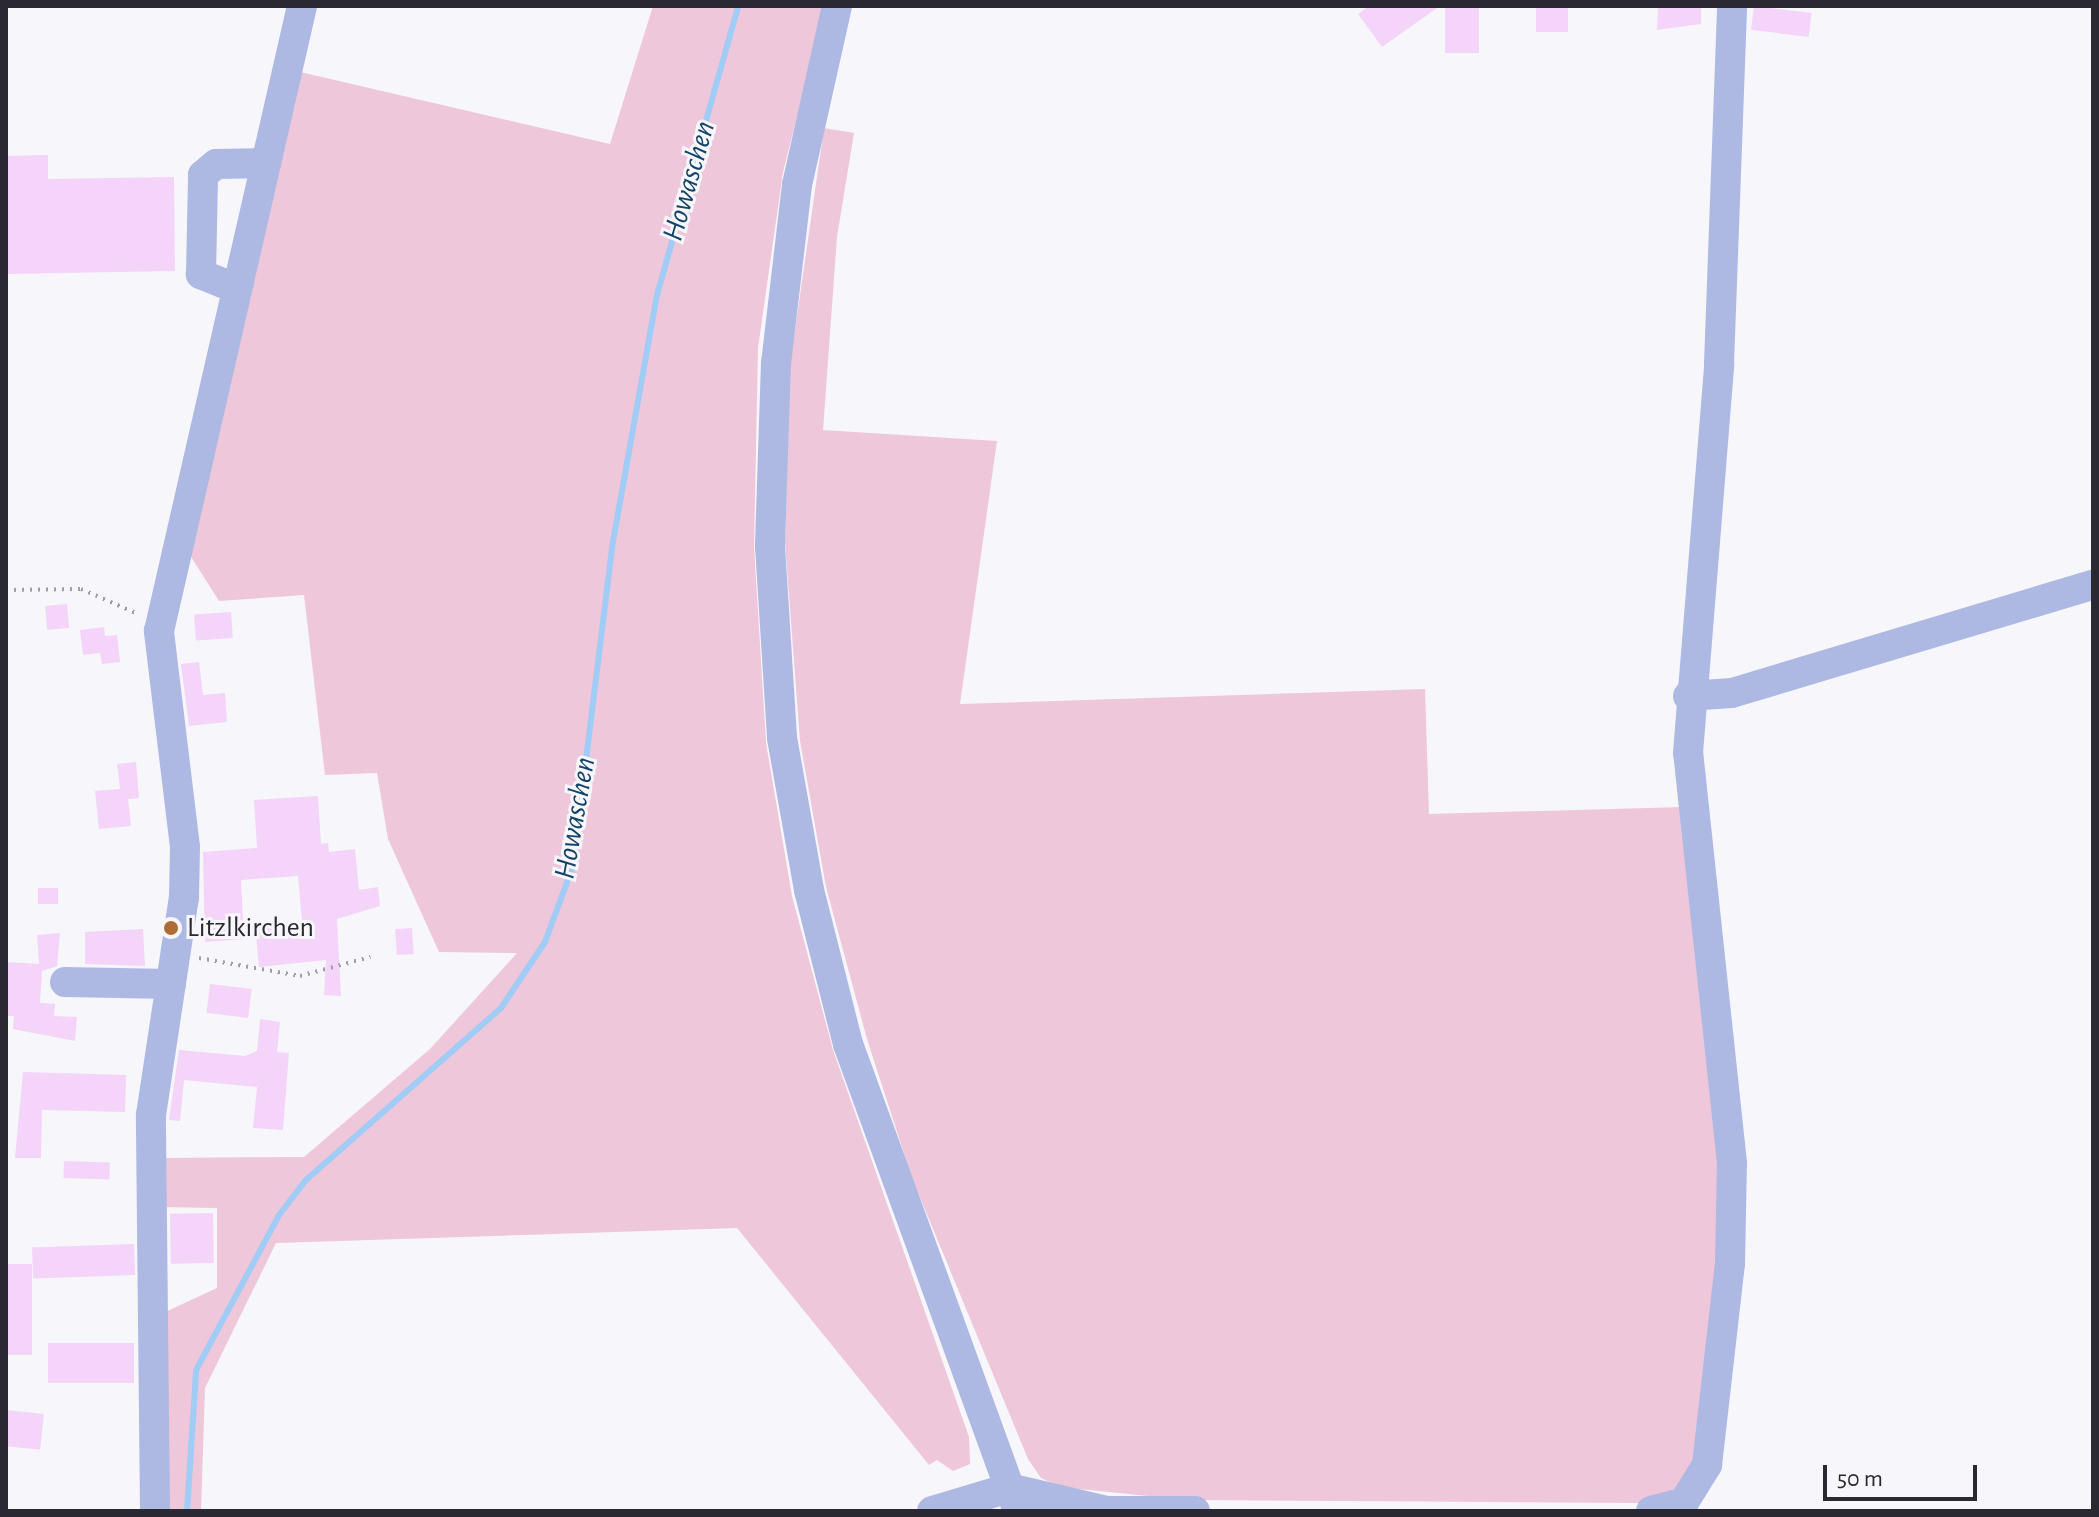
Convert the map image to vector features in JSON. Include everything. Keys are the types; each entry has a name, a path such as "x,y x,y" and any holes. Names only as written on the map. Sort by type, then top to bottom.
{"street":[{"path":"155,1511 149,1153 177,953 183,813 159,631 235,288 302,6"},
{"path":"837,6 797,185 776,363 770,546 782,738 809,890 848,1044 1013,1499"},
{"path":"1651,1511 1687,1507 1707,1465 1730,1264 1732,1163 1692,805 1688,696 1719,364 1732,6"},
{"path":"235,288 201,274 203,175 216,164 266,163"},
{"path":"1688,696 1732,693 2093,585"},
{"path":"65,982 171,984"},
{"path":"932,1511 1013,1499 1107,1511 1195,1511"}],"path":[{"path":"6,590 81,589 124,605 159,631"},
{"path":"177,953 300,976 370,957"}],"shaded area":[{"path":"653,6 825,6 783,172 758,348 754,546 766,743 792,896 833,1050 969,1437 970,1464 953,1471 937,1460 929,1465 737,1228 276,1243 205,1388 201,1511 167,1511 163,1313 217,1288 217,1208 158,1207 159,1158 304,1157 430,1049 517,953 439,952 388,839 377,773 325,775 304,595 219,601 181,541 296,71 610,144"},
{"path":"824,128 854,133 837,237 823,430 997,441 960,704 1425,689 1429,814 1683,807 1724,1159 1721,1264 1692,1482 1640,1503 1187,1500 1060,1487 1041,1478 1028,1459 912,1178 867,1039 826,887 800,741 785,542 790,365"}],"building":[{"path":"1369,6 1440,6 1382,47 1358,14"},
{"path":"1445,6 1479,6 1479,53 1445,53"},
{"path":"1536,6 1568,6 1568,32 1536,32"},
{"path":"1658,6 1701,6 1701,24 1657,30"},
{"path":"1754,6 1812,13 1809,37 1751,30"},
{"path":"48,155 48,179 174,177 175,271 6,274 6,156"},
{"path":"67,604 69,628 47,630 45,606"},
{"path":"231,612 233,638 196,641 194,615"},
{"path":"104,627 105,636 117,635 120,662 102,664 100,653 83,655 80,630"},
{"path":"199,662 203,695 225,693 227,722 189,726 181,664"},
{"path":"136,762 139,798 128,799 131,826 99,829 95,791 120,789 117,764"},
{"path":"318,796 321,844 328,843 329,852 355,849 359,890 378,887 380,906 337,919 341,996 324,995 326,960 259,967 255,925 302,921 298,876 241,880 244,939 205,942 203,852 257,848 254,800"},
{"path":"38,888 58,888 58,904 38,904"},
{"path":"412,928 414,954 397,955 395,929"},
{"path":"143,929 145,966 85,964 85,932"},
{"path":"60,933 57,966 42,971 40,1003 55,1004 54,1016 77,1017 75,1041 13,1029 14,1016 6,1016 6,962 39,964 37,935"},
{"path":"210,984 252,989 248,1018 206,1013"},
{"path":"260,1019 280,1022 277,1052 289,1053 283,1130 253,1128 257,1087 184,1080 180,1121 169,1120 179,1050 245,1056 257,1051"},
{"path":"23,1072 126,1075 125,1112 42,1110 41,1158 15,1158"},
{"path":"64,1161 110,1163 109,1180 63,1178"},
{"path":"213,1213 214,1263 171,1264 170,1214"},
{"path":"134,1244 135,1275 33,1279 32,1248"},
{"path":"6,1264 32,1264 32,1355 6,1355"},
{"path":"48,1343 134,1343 134,1383 48,1383"},
{"path":"6,1410 44,1414 40,1450 6,1446"}],"waterway":[{"name":"Howaschen","path":"187,1511 196,1370 279,1215 306,1180 501,1008 545,942 573,866 612,547 657,295 738,6"}],"place":[{"name":"Litzlkirchen","path":"171,928"}]}
